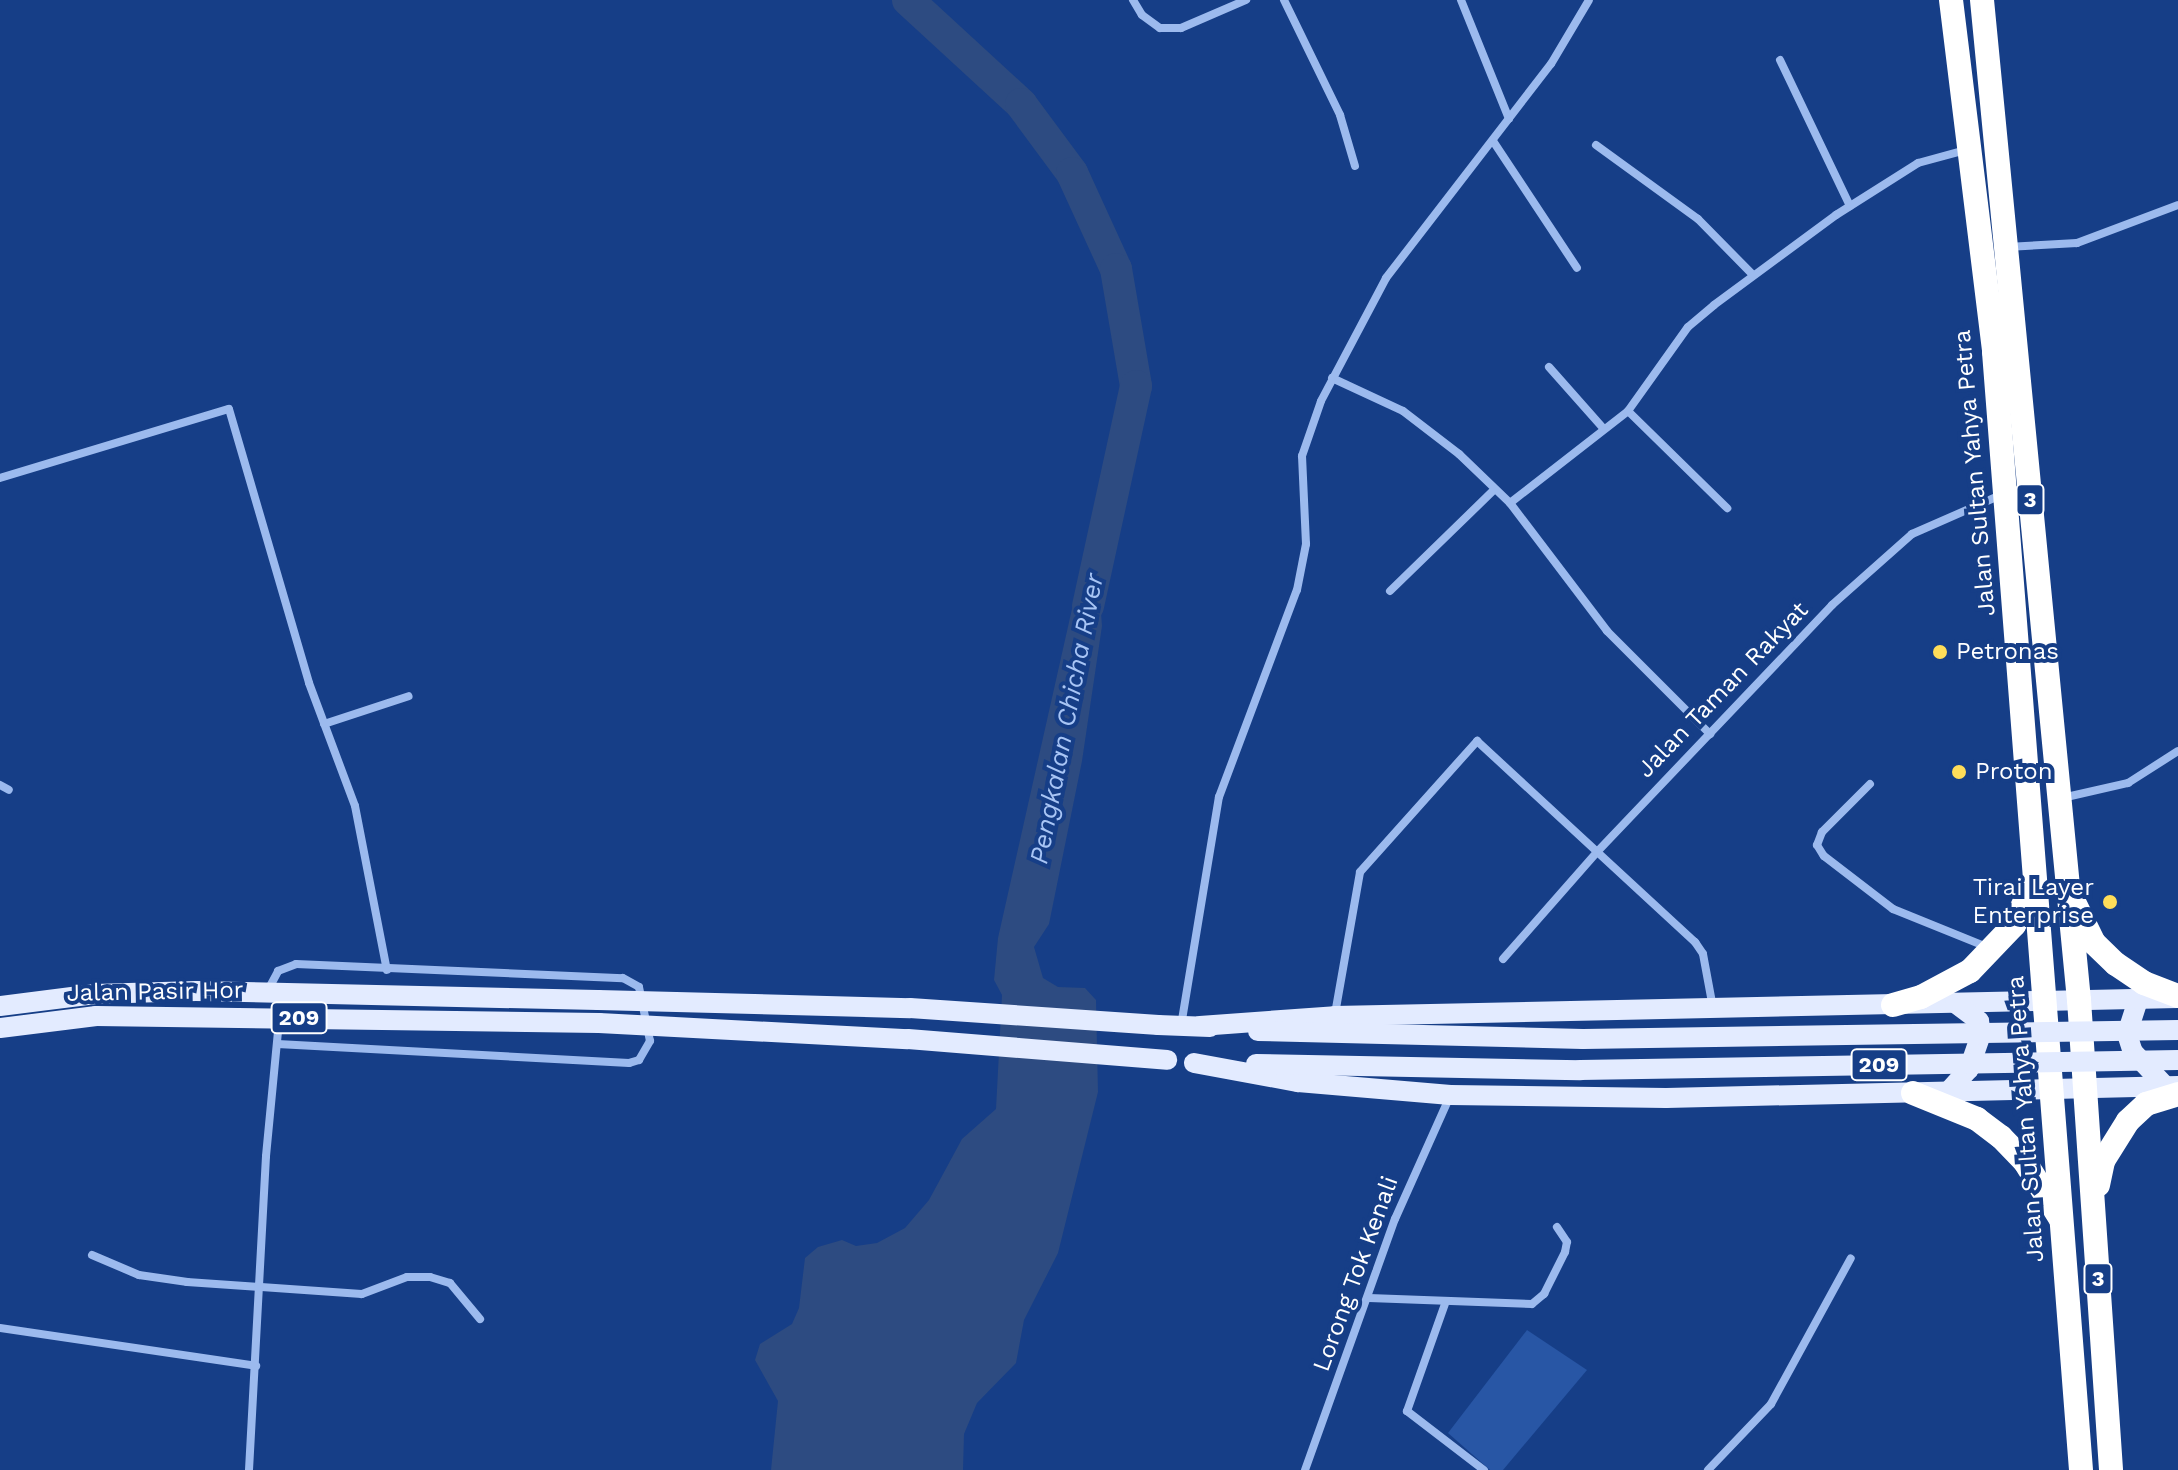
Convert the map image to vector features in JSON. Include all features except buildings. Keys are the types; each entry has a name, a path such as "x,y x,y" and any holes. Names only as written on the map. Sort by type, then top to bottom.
{"highway":[{"name":"Jalan Sultan Yahya Petra","path":"1951,0 1962,117 1994,352 2081,1470"},
{"name":"3","path":"1982,0 2079,1000 2111,1470"},
{"path":"1962,117 1972,92 1982,88 1991,96"},
{"path":"1893,1005 1945,986 1995,950 2014,925 2036,877"},
{"path":"2066,879 2094,943 2144,983 2178,997"},
{"path":"2094,1211 2113,1141 2146,1104 2174,1089"},
{"path":"1913,1093 1977,1119 2001,1137 2025,1162 2061,1220"}],"main road":[{"name":"Jalan Pasir Hor","path":"0,1006 95,994 267,993 910,1008 1190,1026"},
{"path":"1190,1026 1335,1016 2178,997"},
{"path":"2138,1000 2127,1034 2133,1052 2174,1089"},
{"path":"1948,1092 1969,1069 1981,1035 1979,1021 1955,1003"},
{"name":"Jalan Pasir Hor","path":"0,1028 96,1016 599,1023 908,1039 1194,1063"},
{"name":"209","path":"1190,1026 1304,1036 1583,1039 2178,1030"},
{"name":"209","path":"1194,1063 1580,1070 2178,1060"},
{"path":"1194,1063 1298,1082 1450,1095 1666,1098 2085,1087 2174,1089"}],"street":[{"path":"1133,0 1142,15 1160,28 1181,28 1246,0"},
{"path":"1284,0 1340,115 1355,166"},
{"path":"1461,0 1509,119"},
{"path":"1190,1026 1219,797 1297,590 1306,544 1302,456 1332,378 1386,278 1428,217 1493,141 1589,0"},
{"path":"1780,60 1850,206"},
{"path":"1493,141 1577,268"},
{"path":"1596,145 1698,219 1753,275"},
{"path":"1510,503 1628,411 1688,327 1753,275 1850,206 1918,163 1967,150"},
{"path":"2006,247 2077,243 2178,205"},
{"path":"1549,367 1603,428"},
{"path":"1332,378 1430,427 1510,503 1578,599 1710,734"},
{"path":"0,478 229,409 324,724 355,806 387,970"},
{"path":"1628,411 1727,508"},
{"path":"1390,591 1495,489"},
{"name":"Jalan Taman Rakyat","path":"1503,959 1597,852 1832,605 1912,534 2006,494"},
{"path":"324,724 409,696"},
{"path":"1335,1016 1360,872 1477,741 1695,942 1703,954 1713,1009"},
{"path":"2057,798 2128,783 2178,751"},
{"path":"1870,784 1822,832 1817,845 1824,856 1893,909 1995,950"},
{"path":"0,785 9,790"},
{"path":"267,993 278,971 296,964 623,978 639,987 650,1041 639,1060 629,1063 278,1044"},
{"path":"249,1470 263,1284 266,1156 279,1017"},
{"name":"Lorong Tok Kenali","path":"1305,1470 1395,1219 1450,1095"},
{"path":"1369,1298 1537,1302 1565,1252 1564,1233 1557,1227"},
{"path":"92,1255 139,1275 187,1282 263,1284 362,1294 407,1277 430,1277 450,1283 480,1319"},
{"path":"1708,1470 1771,1404 1851,1258"},
{"path":"1446,1301 1407,1411 1484,1470"},
{"path":"0,1328 256,1366"}],"shaded area":[{"path":"1527,1330 1587,1370 1503,1470 1490,1470 1448,1433"}],"water":[{"path":"1097,560 1102,626 1082,761 1049,924 1034,947 1043,978 1058,987 1085,988 1096,1000 1098,1092 1058,1253 1024,1320 1016,1363 977,1403 964,1434 963,1470 771,1470 778,1401 755,1360 760,1344 792,1324 799,1308 805,1258 818,1247 842,1240 856,1246 877,1243 905,1228 929,1200 962,1139 996,1109 1002,995 994,980 998,938 1076,591"}],"waterway":[{"name":"Pengkalan Chicha River","path":"908,0 1021,104 1072,173 1116,269 1136,386 1088,606"},
{"name":"Pengkalan Chicha River","path":"914,6 915,0"}],"place":[{"name":"Petronas","path":"1940,652"},
{"name":"Proton","path":"1959,772"},
{"name":"Tirai Layer Enterprise","path":"2110,902"}]}
